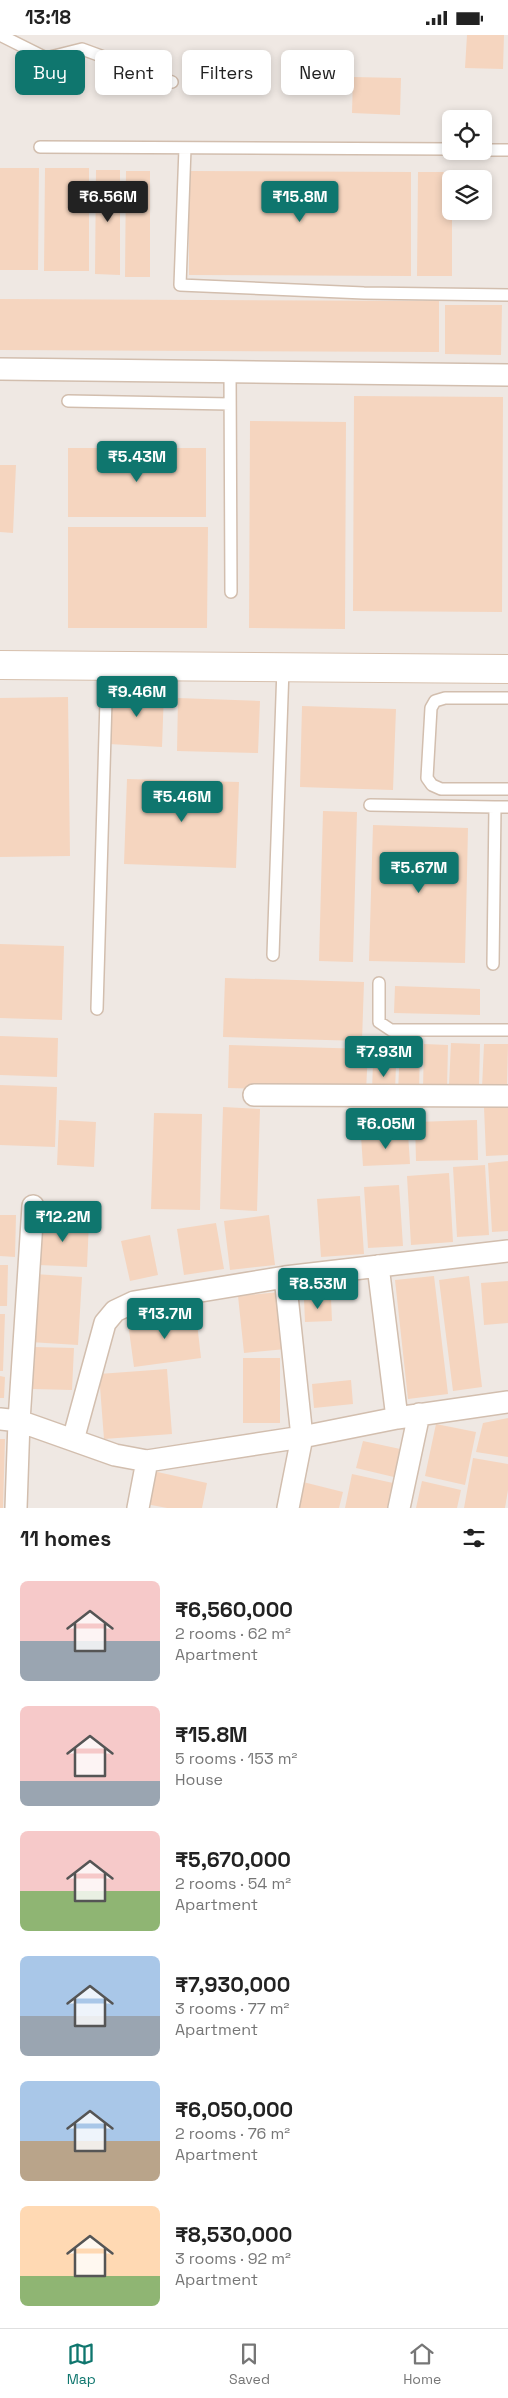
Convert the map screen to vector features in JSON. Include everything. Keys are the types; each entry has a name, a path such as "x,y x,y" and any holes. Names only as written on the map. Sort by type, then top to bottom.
{"street":[{"path":"0,369 508,375"},
{"path":"0,665 508,669"},
{"path":"254,1095 508,1096"},
{"path":"16,1508 10,1420 33,1206"},
{"path":"73,1440 106,1323 115,1311 134,1302 285,1277 508,1251"},
{"path":"378,1266 397,1418"},
{"path":"285,1277 302,1437 288,1508"},
{"path":"10,1420 115,1455 147,1461 302,1437 419,1414 508,1403"},
{"path":"399,1508 419,1414"},
{"path":"138,1508 147,1461"}],"lane":[{"path":"0,35 46,58 82,49 95,54"},
{"path":"40,147 442,149"},
{"path":"185,148 180,285 364,293 508,295"},
{"path":"492,149 508,150"},
{"path":"230,371 231,592"},
{"path":"68,401 230,404"},
{"path":"97,1009 107,666"},
{"path":"273,955 283,668"},
{"path":"508,698 445,698 435,701 431,707 427,778 432,785 441,789 508,789"},
{"path":"370,805 508,807"},
{"path":"493,964 495,807"},
{"path":"379,983 378,1022 391,1029 508,1030"}],"shaded area":[{"path":"0,35 508,35 508,1508 0,1508"}],"building":[{"path":"467,35 504,35 503,69 465,68"},
{"path":"354,77 401,78 400,115 352,113"},
{"path":"0,168 39,168 38,270 0,270"},
{"path":"45,168 89,168 89,271 44,271"},
{"path":"96,170 120,170 120,275 95,274"},
{"path":"126,171 150,171 150,277 125,277"},
{"path":"189,171 411,172 411,276 189,275"},
{"path":"418,172 442,172 442,220 452,220 452,276 417,276"},
{"path":"0,299 439,301 439,352 0,350"},
{"path":"445,305 502,305 501,355 445,354"},
{"path":"354,396 503,397 502,612 353,611"},
{"path":"250,421 346,422 345,629 249,628"},
{"path":"68,448 206,448 206,517 68,517"},
{"path":"0,465 16,465 13,533 0,532"},
{"path":"68,527 208,527 207,628 68,628"},
{"path":"111,689 164,691 162,747 109,744"},
{"path":"68,697 70,856 0,857 0,698"},
{"path":"178,698 260,701 258,753 177,751"},
{"path":"302,706 396,709 393,790 300,787"},
{"path":"127,779 239,782 236,868 124,864"},
{"path":"323,811 357,812 353,962 319,961"},
{"path":"373,825 468,828 465,963 369,961"},
{"path":"0,944 64,946 62,1020 0,1018"},
{"path":"225,978 364,982 362,1041 223,1037"},
{"path":"395,986 480,989 480,1015 394,1013"},
{"path":"0,1036 58,1038 57,1077 0,1075"},
{"path":"451,1043 480,1044 479,1086 449,1085"},
{"path":"424,1044 448,1045 447,1090 423,1089"},
{"path":"484,1044 508,1044 507,1088 482,1088"},
{"path":"229,1045 368,1049 366,1092 228,1088"},
{"path":"400,1046 420,1046 419,1092 398,1092"},
{"path":"373,1062 396,1063 395,1093 372,1092"},
{"path":"0,1085 57,1087 55,1147 0,1145"},
{"path":"508,1106 508,1155 486,1156 484,1107"},
{"path":"223,1107 260,1109 257,1211 220,1209"},
{"path":"154,1113 202,1114 200,1210 151,1209"},
{"path":"59,1120 96,1122 94,1167 57,1165"},
{"path":"477,1120 478,1160 416,1161 415,1122"},
{"path":"408,1133 410,1164 363,1166 361,1136"},
{"path":"508,1161 508,1231 492,1232 488,1163"},
{"path":"485,1165 489,1235 457,1237 453,1167"},
{"path":"449,1173 453,1242 411,1245 407,1176"},
{"path":"399,1185 403,1246 368,1248 364,1187"},
{"path":"360,1196 364,1254 321,1257 317,1199"},
{"path":"0,1215 16,1215 15,1257 0,1256"},
{"path":"269,1215 275,1265 230,1270 224,1221"},
{"path":"40,1219 89,1222 87,1267 38,1265"},
{"path":"216,1223 224,1269 184,1275 177,1229"},
{"path":"150,1235 158,1275 130,1281 121,1241"},
{"path":"0,1265 8,1265 7,1306 0,1306"},
{"path":"34,1274 82,1277 78,1345 30,1342"},
{"path":"434,1276 448,1394 408,1399 395,1280"},
{"path":"469,1276 482,1387 453,1391 439,1280"},
{"path":"508,1281 508,1323 484,1325 481,1283"},
{"path":"280,1292 286,1349 244,1353 238,1296"},
{"path":"331,1298 332,1321 305,1322 304,1299"},
{"path":"0,1314 5,1314 3,1371 0,1371"},
{"path":"196,1314 201,1358 134,1367 128,1323"},
{"path":"33,1347 74,1348 72,1390 32,1389"},
{"path":"243,1358 280,1358 280,1423 243,1423"},
{"path":"167,1369 172,1434 104,1439 99,1374"},
{"path":"0,1376 5,1377 4,1398 0,1398"},
{"path":"351,1380 353,1404 314,1408 312,1384"},
{"path":"508,1418 508,1457 476,1452 483,1423"},
{"path":"436,1424 476,1432 465,1485 425,1476"},
{"path":"0,1439 5,1439 3,1508 0,1508"},
{"path":"363,1441 405,1450 398,1478 356,1468"},
{"path":"473,1458 508,1464 508,1490 505,1508 464,1508"},
{"path":"153,1471 207,1483 202,1508 167,1508 146,1504"},
{"path":"352,1474 393,1483 387,1508 345,1508"},
{"path":"422,1481 461,1490 457,1508 416,1508"},
{"path":"303,1482 343,1492 339,1508 296,1508"}]}
